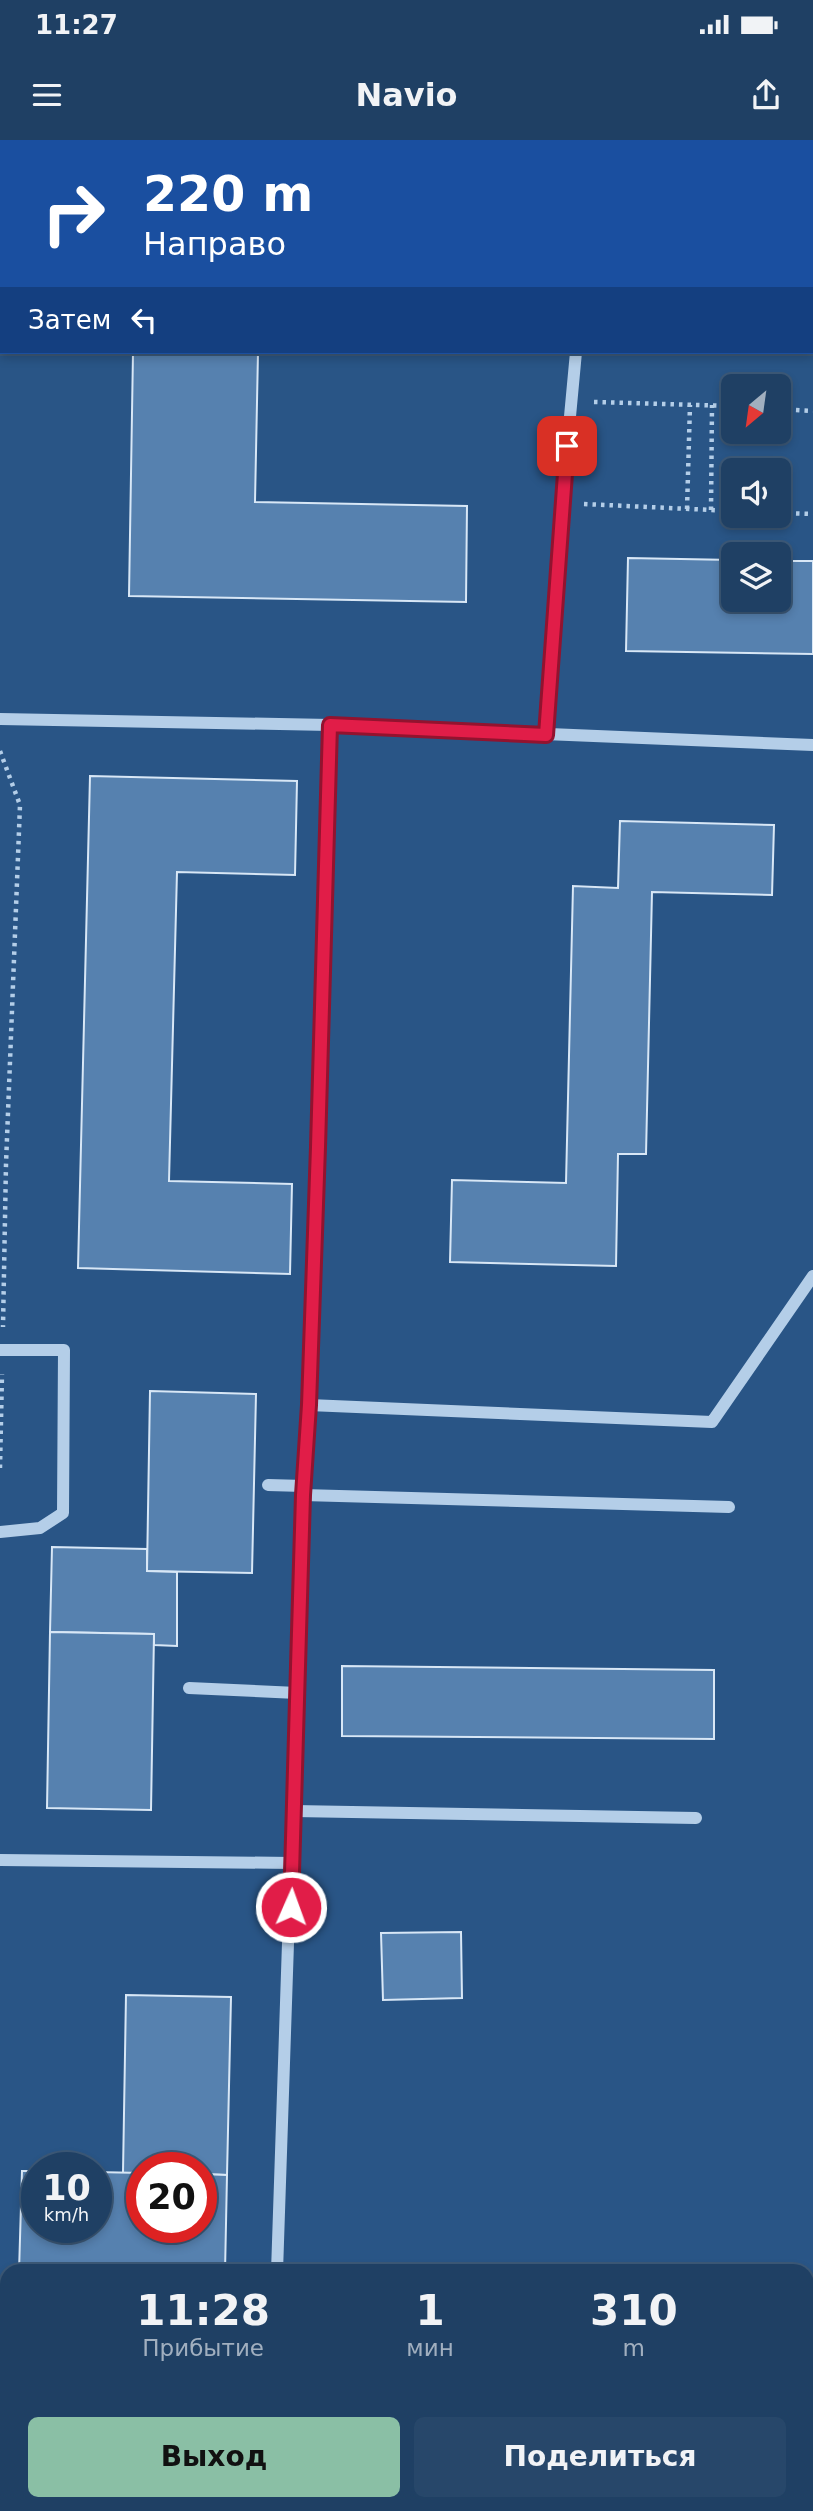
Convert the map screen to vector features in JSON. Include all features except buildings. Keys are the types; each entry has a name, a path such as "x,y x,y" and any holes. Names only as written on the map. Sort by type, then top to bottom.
{"lane":[{"path":"546,735 562,503 576,354"},
{"path":"0,719 330,725 813,745"},
{"path":"277,2264 309,1405 330,725"},
{"path":"309,1405 712,1422 813,1276"},
{"path":"0,1532 40,1528 62,1513 64,1404 64,1350 1,1350"},
{"path":"268,1485 304,1490 729,1507"},
{"path":"189,1688 298,1693"},
{"path":"294,1811 696,1818"},
{"path":"0,1860 292,1863"}],"path":[{"path":"571,401 721,405"},
{"path":"687,509 690,405"},
{"path":"711,510 712,405"},
{"path":"791,410 813,411"},
{"path":"562,503 721,510"},
{"path":"791,513 813,514"},
{"path":"0,751 20,805 6,1164 0,1468"}],"route":[{"path":"291,1907 330,725 546,735 567,446"}]}
